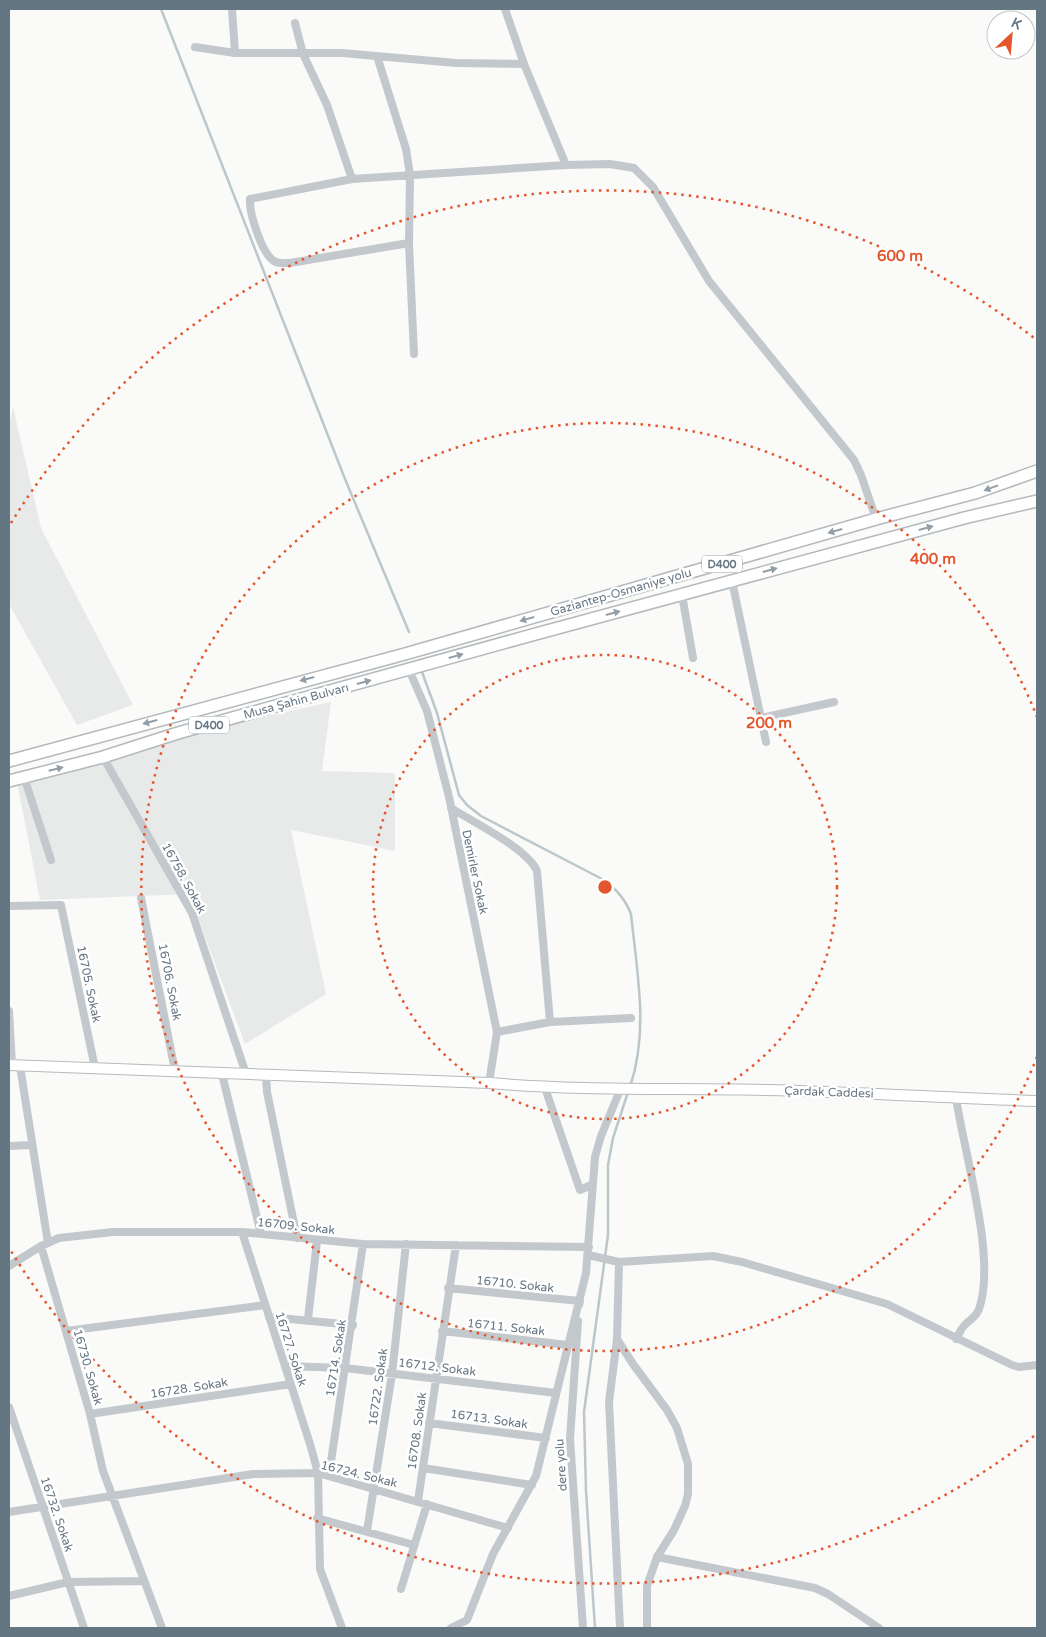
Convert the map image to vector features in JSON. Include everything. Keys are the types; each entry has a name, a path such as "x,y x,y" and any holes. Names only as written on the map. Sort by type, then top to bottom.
{"highway":[{"name":"Gaziantep-Osmaniye yolu","path":"405,654 876,519 975,493 1037,471"},
{"name":"Gaziantep-Osmaniye yolu","path":"409,670 964,518 1037,501"},
{"name":"Musa Şahin Bulvarı","path":"9,761 405,654"},
{"name":"Musa Şahin Bulvarı","path":"9,781 103,757 178,733 409,670"}],"main road":[{"name":"Çardak Caddesi","path":"14,1065 489,1084 545,1088 767,1090 1037,1101"}],"street":[{"path":"232,9 234,52"},
{"path":"505,9 524,64 566,165"},
{"path":"295,23 303,54 327,105 352,179"},
{"path":"195,47 234,52 342,53 456,63 524,64"},
{"path":"377,56 406,149 410,174 409,243 414,354"},
{"path":"409,243 290,263 276,262 268,256 249,210 250,199 352,179 410,174 566,165 610,164 634,168 653,187 709,281 854,460 862,475 876,519"},
{"path":"732,581 766,742"},
{"path":"682,594 693,658"},
{"name":"Demirler Sokak","path":"409,670 427,711 451,808 496,1032 489,1084"},
{"path":"761,718 834,702"},
{"name":"16758. Sokak","path":"103,757 190,908 246,1074"},
{"path":"24,777 51,860"},
{"path":"451,808 516,849 533,862 537,871 550,1022"},
{"name":"16706. Sokak","path":"141,898 175,1071"},
{"name":"16705. Sokak","path":"9,906 61,905 95,1068"},
{"name":"16730. Sokak","path":"9,1011 14,1065 32,1146 45,1244 66,1331 90,1414 103,1471 162,1628"},
{"path":"496,1032 550,1022 631,1018"},
{"path":"222,1074 261,1234"},
{"path":"266,1075 267,1092 297,1238"},
{"path":"545,1088 580,1190 592,1186"},
{"path":"451,1628 467,1620 483,1575 532,1486 580,1301 589,1251 595,1157 601,1136 624,1088"},
{"path":"956,1098 980,1224 984,1276 980,1308 974,1318 964,1325 956,1339"},
{"path":"9,1146 32,1146"},
{"name":"16709. Sokak","path":"9,1266 45,1244 71,1236 113,1232 242,1232 317,1241 363,1244 456,1245 589,1251 600,1257 616,1261 724,1257 866,1296 887,1304 1012,1365 1020,1367 1037,1365"},
{"name":"16727. Sokak","path":"242,1232 318,1473 317,1518 320,1569 342,1628"},
{"path":"308,1319 317,1241"},
{"name":"16714. Sokak","path":"329,1475 353,1325 363,1244"},
{"name":"16722. Sokak","path":"367,1531 392,1374 406,1244"},
{"name":"16708. Sokak","path":"418,1501 448,1288 456,1245"},
{"path":"616,1261 617,1339 609,1402 620,1628"},
{"name":"16710. Sokak","path":"448,1288 580,1301"},
{"name":"dere yolu","path":"580,1301 570,1439 583,1628"},
{"path":"66,1331 265,1305"},
{"path":"269,1317 308,1319 353,1325"},
{"name":"16711. Sokak","path":"442,1332 568,1345"},
{"path":"617,1339 667,1410 677,1428 688,1464 688,1487 685,1506 674,1530 657,1557 646,1598 647,1628"},
{"name":"16712. Sokak","path":"285,1366 345,1368 556,1393"},
{"name":"16728. Sokak","path":"90,1414 291,1384"},
{"name":"16732. Sokak","path":"9,1407 84,1628"},
{"name":"16713. Sokak","path":"429,1423 546,1438"},
{"path":"424,1468 532,1486"},
{"name":"16724. Sokak","path":"9,1512 253,1474 318,1473 508,1528"},
{"path":"401,1589 427,1504"},
{"path":"317,1518 414,1545"},
{"path":"657,1557 815,1588 828,1594 879,1628"},
{"path":"9,1596 68,1582 144,1581"}],"shaded area":[{"path":"13,407 41,528 133,705 77,725 9,604 9,427"},
{"path":"331,702 322,771 395,773 395,851 291,830 326,994 245,1044 189,894 40,900 15,772"}],"waterway":[{"path":"161,9 345,479 409,632"},
{"path":"422,672 437,713 459,795 467,805 481,816 604,880 620,895 629,909 640,1001 639,1044 636,1066 630,1087"},
{"path":"595,1628 586,1491 584,1412 608,1235 608,1165 613,1138 628,1092"}]}
